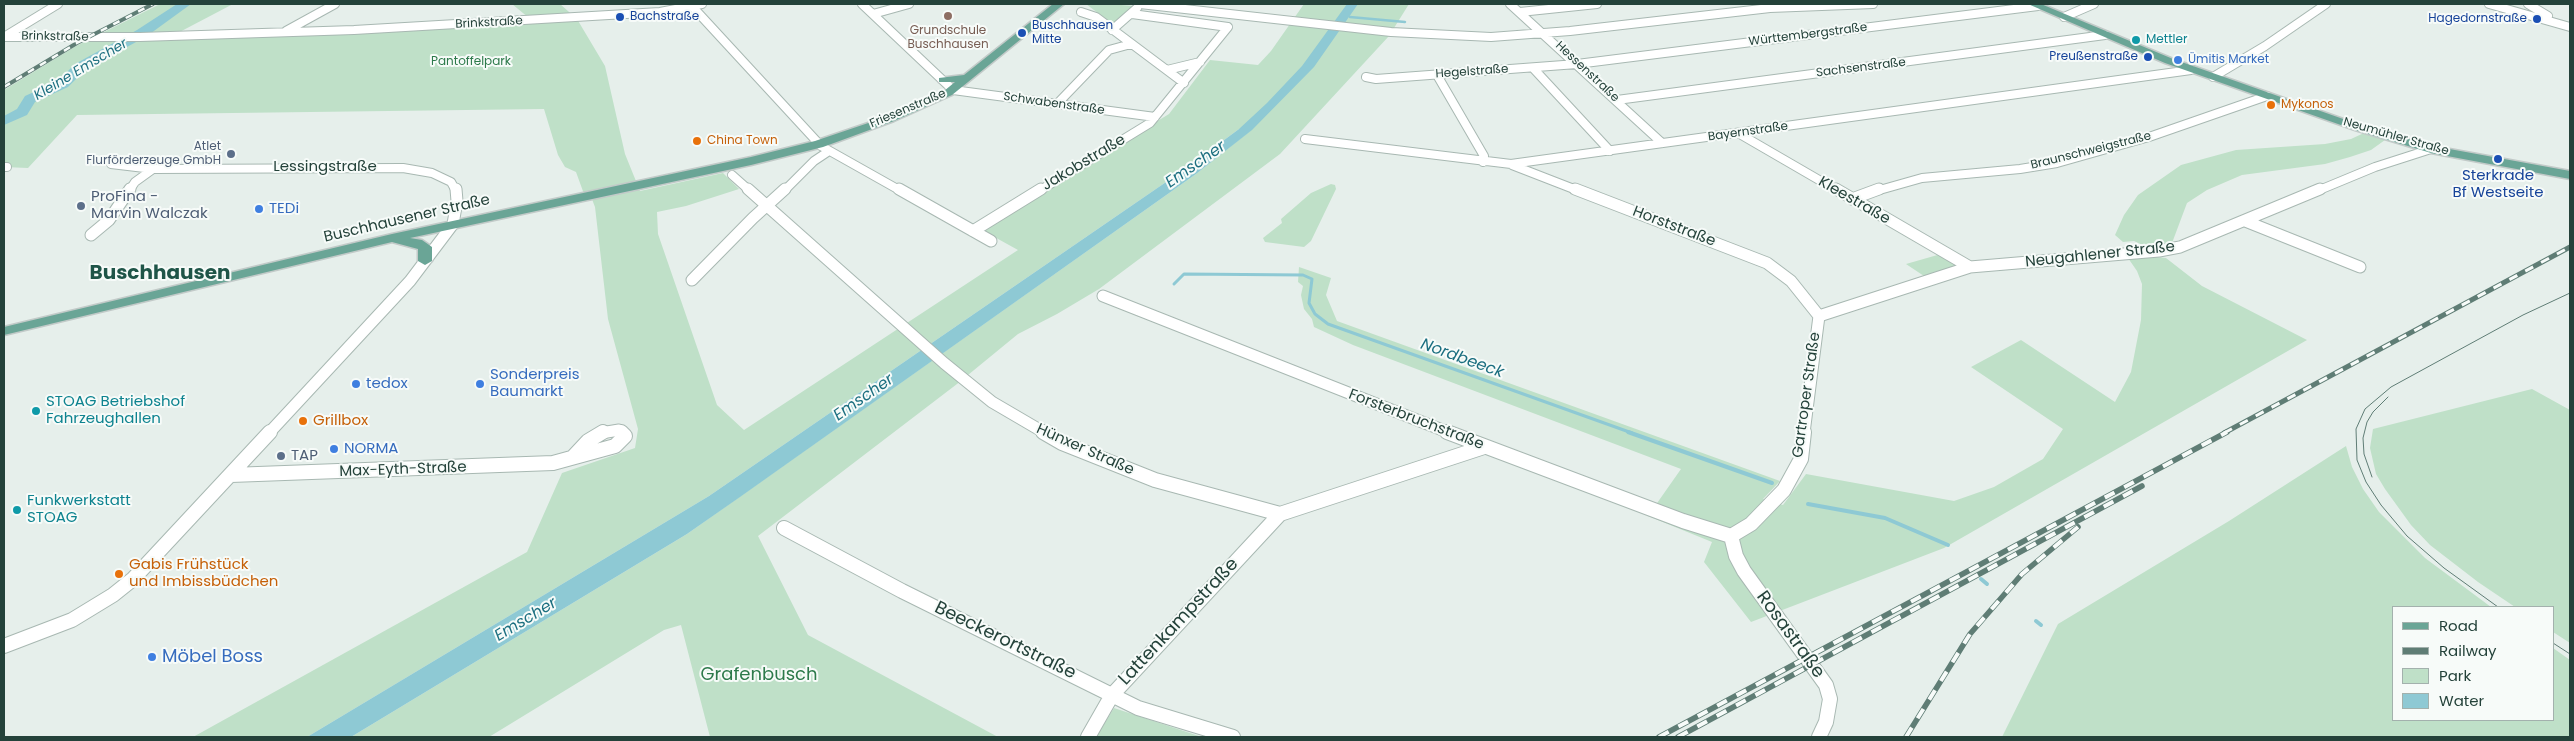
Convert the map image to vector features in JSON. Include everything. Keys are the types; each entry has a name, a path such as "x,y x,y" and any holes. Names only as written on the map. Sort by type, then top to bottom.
{"main road":[{"path":"1055,6 1070,4"},
{"name":"Neumühler Straße","path":"2036,5 2191,70 2359,128 2431,149 2570,175"},
{"name":"Friesenstraße","path":"824,147 953,90 1055,6"},
{"path":"943,80 968,78"},
{"name":"Buschhausener Straße","path":"4,332 385,239 824,147"},
{"path":"385,239 422,244 426,250 425,261"}],"street":[{"path":"4,37 58,4"},
{"name":"Brinkstraße","path":"284,32 335,4"},
{"name":"Brinkstraße","path":"4,37 108,38 284,32 654,13 702,4"},
{"path":"862,4 953,90"},
{"path":"873,14 909,4"},
{"path":"1112,30 1141,4 1366,30 1462,36 1542,33 1770,8 1874,4"},
{"name":"Hessenstraße","path":"1510,4 1578,64 1662,143"},
{"path":"1520,12 1598,4"},
{"path":"2064,17 2094,4"},
{"path":"2213,77 2265,46 2326,4"},
{"path":"2489,4 2570,27"},
{"path":"2528,4 2552,18 2550,21"},
{"path":"691,5 824,147 991,242"},
{"name":"Württembergstraße","path":"1578,64 2036,5"},
{"path":"1081,12 1096,17 1184,83"},
{"name":"Jakobstraße","path":"973,231 1155,118 1227,26 1132,14"},
{"name":"Sachsenstraße","path":"1617,100 2105,35"},
{"path":"1057,104 1109,50 1131,44"},
{"path":"1167,70 1200,62"},
{"name":"Hegelstraße","path":"1366,77 1376,79 1578,64"},
{"path":"1533,68 1610,151"},
{"name":"Bayernstraße","path":"1305,139 1510,164 2191,70"},
{"path":"1437,75 1484,156 1483,162"},
{"name":"Schwabenstraße","path":"953,90 1155,118"},
{"name":"Braunschweigstraße","path":"1852,199 1897,183 1922,178 2012,170 2057,162 2149,137 2267,96"},
{"name":"Kleestraße","path":"1738,133 1970,267"},
{"name":"Friesenstraße","path":"692,280 753,218 767,207 814,161 824,147"},
{"name":"Neugahlener Straße","path":"1819,316 1970,267 2162,251 2180,247 2369,170 2431,149"},
{"name":"Lessingstraße","path":"111,164 153,169 376,166 420,170 443,177 454,185 457,195 453,224"},
{"name":"Horststraße","path":"1510,164 1767,263 1790,281 1819,316"},
{"path":"91,235 110,220 135,182 153,169"},
{"name":"Hünxer Straße","path":"732,175 975,390 1011,415 1072,448 1155,480 1280,514"},
{"path":"2246,221 2360,267"},
{"path":"4,646 62,624 114,595 147,566 405,287 453,224"},
{"name":"Forsterbruchstraße","path":"1103,296 1484,447 1684,521 1731,536"},
{"name":"Gartroper Straße","path":"1731,536 1751,524 1784,490 1801,459 1819,316"},
{"path":"1280,514 1484,447"},
{"name":"Max-Eyth-Straße","path":"231,475 527,465 553,463 573,457"},
{"name":"Lattenkampstraße","path":"1088,737 1112,695 1280,514"},
{"name":"Beeckerortstraße","path":"784,528 902,590 1138,708 1233,737"},
{"name":"Rosastraße","path":"1731,536 1736,556 1744,571 1826,685 1829,706 1826,722 1819,737"}],"green space":[{"path":"160,4 233,4 172,36 529,18 512,4 560,4 577,19 605,66 625,154 640,191 723,173 739,189 686,206 657,212 658,234 717,405 744,430 1018,250 980,229 1169,114 1210,60 1258,65 1271,51 1304,4 1409,4 1389,36 1280,154 1099,289 1018,334 957,384 758,536 808,635 998,737 710,737 681,625 664,630 489,737 351,737 687,534 1196,174 1251,130 1239,129 1185,169 709,496 307,737 193,737 527,552 562,473 635,448 638,429 608,319 595,207 590,194 584,194 576,172 565,167 558,155 544,109 77,115 28,168 4,167 4,90 76,46"},
{"path":"1086,4 1109,4 1134,6 1114,25"},
{"path":"2364,133 2385,140 2371,150 2350,157 2325,164 2242,175 2207,190 2187,203 2172,243 2149,248 2134,241 2123,242 2115,235 2124,215 2138,195 2181,165 2236,150 2325,144 2351,139"},
{"path":"1331,184 1335,185 1336,189 1311,241 1304,247 1265,242 1263,238 1282,223 1281,219 1311,193"},
{"path":"1941,254 1958,265 1927,278 1906,264"},
{"path":"2146,256 2166,258 2202,286 2307,340 1944,548 1751,622 1704,562 1712,542 1648,516 1681,469 1353,345 1314,327 1312,319 1304,309 1301,295 1303,286 1298,282 1299,267 1331,278 1326,295 1337,321 1780,481 1763,499 1783,505 1806,474 1954,501 1994,487 2043,459 2063,429 1971,367 2021,340 2115,402 2131,372 2141,320 2142,284 2137,271 2128,258"},
{"path":"2532,389 2570,410 2570,643 2554,633 2554,606 2514,606 2478,582 2430,545 2411,525 2376,474 2370,448 2373,429"},
{"path":"2346,446 2352,467 2363,489 2379,512 2425,558 2490,606 2392,606 2392,721 2554,721 2554,649 2570,660 2570,737 2002,737 2058,624 2229,521"},
{"path":"1114,708 1202,737 1096,737"}],"water":[{"name":"Emscher","path":"1347,4 1358,4 1314,67 1252,130 1196,174 740,497 687,534 351,737 307,737 709,496 1185,169 1239,129 1267,103 1302,66"}],"waterway":[{"name":"Kleine Emscher","path":"4,121 22,112 30,99 63,84 80,67 142,33 185,4"},
{"path":"1350,17 1405,22"},
{"name":"Nordbeeck","path":"1174,284 1184,274 1303,275 1312,279 1309,303 1315,314 1328,324 1632,433"},
{"name":"Nordbeeck","path":"1628,432 1772,483"},
{"name":"Nordbeeck","path":"1808,504 1885,518 1948,545"},
{"name":"Nordbeeck","path":"1981,579 1987,584"},
{"name":"Nordbeeck","path":"2036,621 2041,625"}],"tram line":[{"path":"2497,606 2444,568 2407,536 2381,505 2366,482 2357,460 2356,429 2365,409 2391,387 2523,315 2570,293"},
{"path":"2372,477 2364,454 2363,438 2367,422 2373,412 2388,397"},
{"path":"2554,644 2570,654"}],"railway":[{"path":"4,87 77,43 153,4"},
{"path":"2224,433 2570,247"},
{"path":"1659,737 2227,432"},
{"path":"1678,737 2142,486"},
{"path":"1906,737 1970,634 2022,574 2078,527"}],"place":[{"name":"Grundschule Buschhausen","path":"948,16"},
{"name":"Bachstraße","path":"620,17"},
{"name":"Hagedornstraße","path":"2537,19"},
{"name":"Buschhausen Mitte","path":"1022,33"},
{"name":"Mettler","path":"2136,40"},
{"name":"Preußenstraße","path":"2148,57"},
{"name":"Ümitis Market","path":"2178,60"},
{"name":"Mykonos","path":"2271,105"},
{"name":"China Town","path":"697,141"},
{"name":"Atlet Flurförderzeuge GmbH","path":"231,154"},
{"name":"Sterkrade Bf Westseite","path":"2498,159"},
{"name":"ProFina - Marvin Walczak","path":"81,206"},
{"name":"TEDi","path":"259,209"},
{"name":"tedox","path":"356,384"},
{"name":"Sonderpreis Baumarkt","path":"480,384"},
{"name":"STOAG Betriebshof Fahrzeughallen","path":"36,411"},
{"name":"Grillbox","path":"303,421"},
{"name":"NORMA","path":"334,449"},
{"name":"TAP","path":"281,456"},
{"name":"Funkwerkstatt STOAG","path":"17,510"},
{"name":"Gabis Frühstück und Imbissbüdchen","path":"119,574"},
{"name":"Möbel Boss","path":"152,657"}],"district":[{"name":"Buschhausen","path":"160,274"}],"park label":[{"name":"Pantoffelpark","path":"471,62"},
{"name":"Grafenbusch","path":"759,675"}]}
